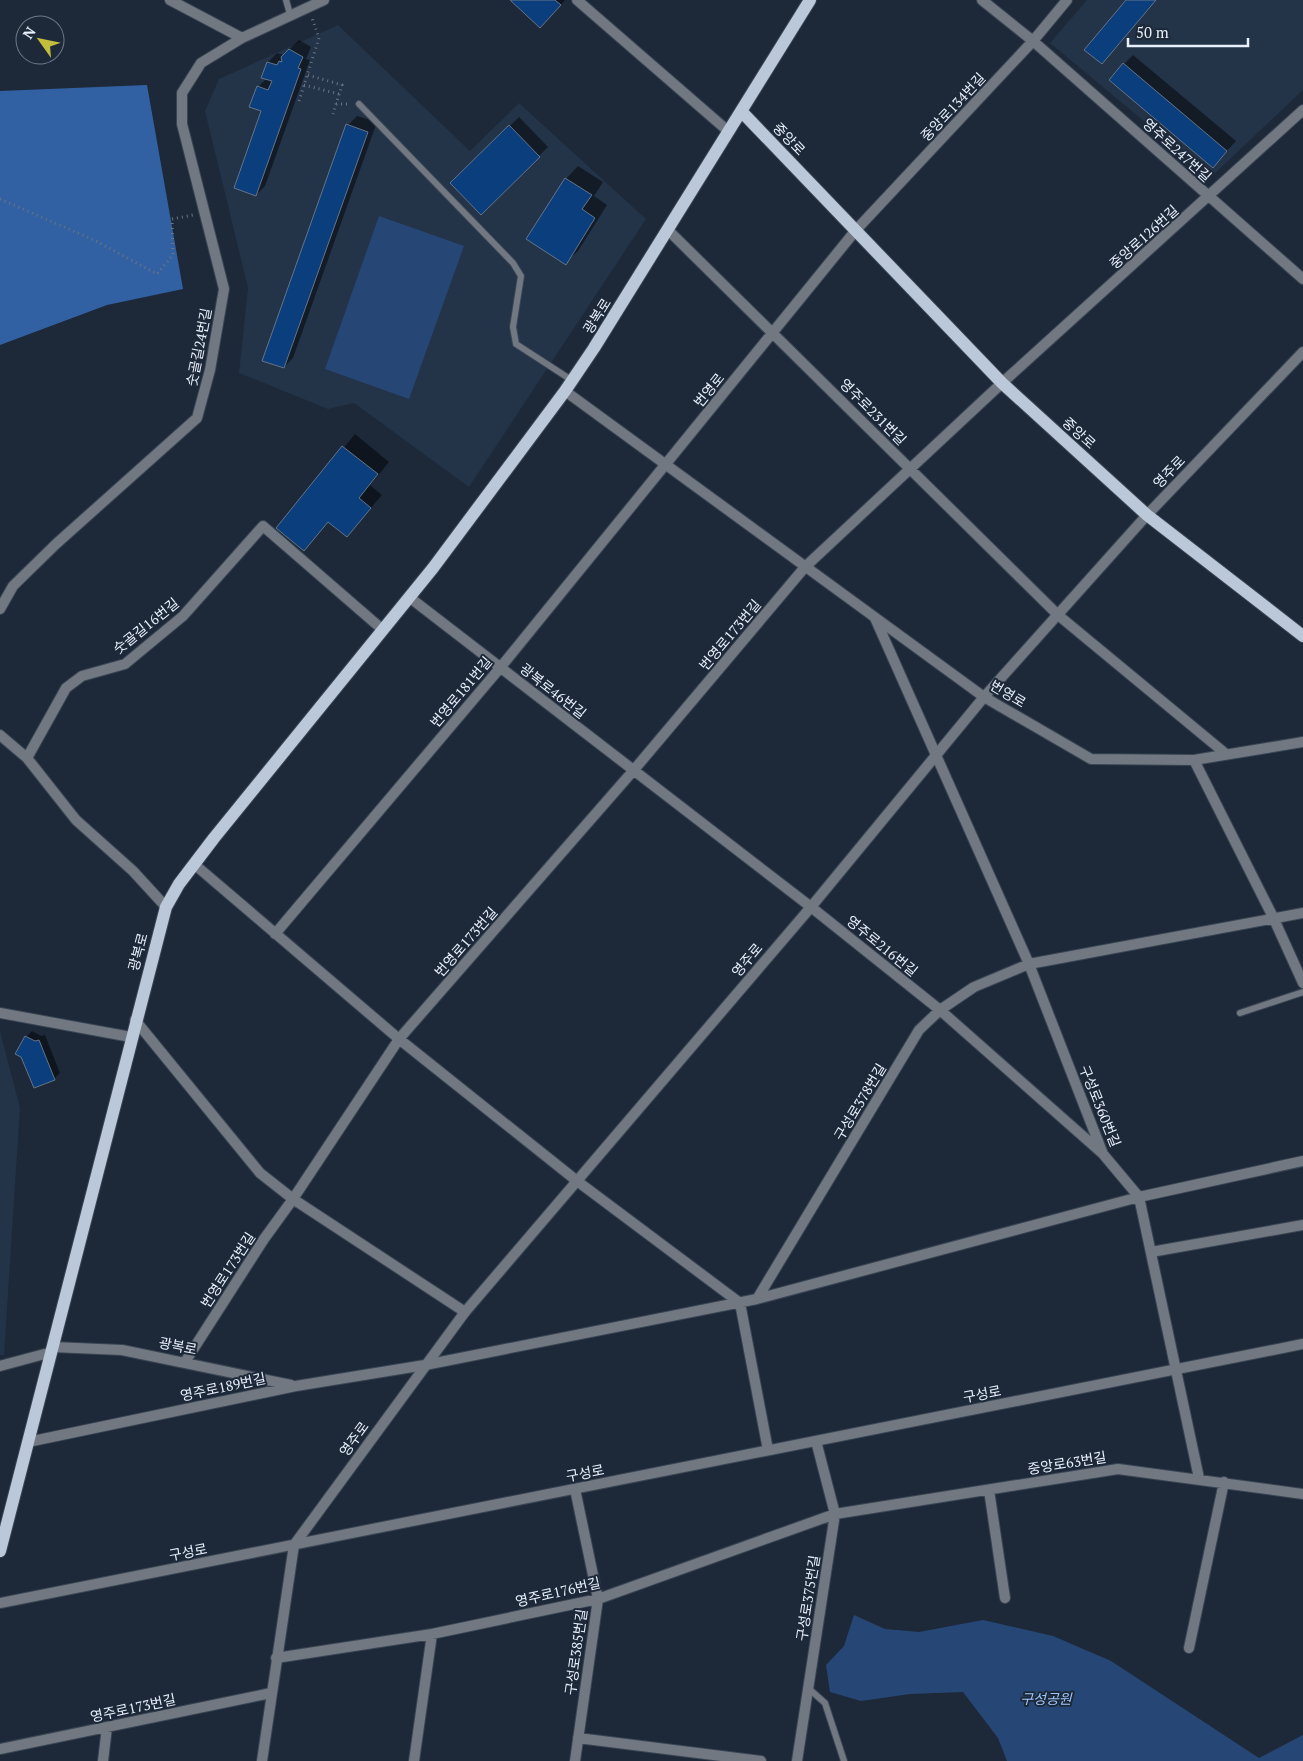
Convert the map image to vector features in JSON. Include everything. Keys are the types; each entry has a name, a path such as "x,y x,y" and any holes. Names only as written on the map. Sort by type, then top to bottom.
{"main road":[{"name":"광복로","path":"0,1551 135,1020 166,907 178,884 409,598 569,386 741,112 805,3"},
{"name":"중앙로","path":"741,112 1002,383 1147,515 1303,636"}],"street":[{"path":"170,0 242,38"},
{"name":"숫골길24번길","path":"0,609 13,586 56,544 197,418 210,370 224,288 203,213 182,124 182,93 201,63 242,38 290,14 324,0"},
{"path":"577,0 728,131"},
{"name":"영주로247번길","path":"982,0 1033,41 1303,279"},
{"name":"중앙로134번길","path":"856,230 1033,41 1067,0"},
{"name":"중앙로126번길","path":"1002,383 1303,110"},
{"name":"영주로231번길","path":"668,230 1058,615"},
{"path":"772,333 856,230"},
{"name":"번영로","path":"666,465 772,333"},
{"name":"영주로","path":"262,1761 294,1545 425,1365 465,1312 811,907 984,697 1147,515 1303,352"},
{"path":"805,567 1002,383"},
{"name":"번영로","path":"569,386 666,465 984,697 1091,759 1194,760 1303,742"},
{"name":"번영로181번길","path":"276,934 500,668 666,465"},
{"name":"숫골길16번길","path":"27,758 66,688 82,676 125,664 176,622 263,526 383,630"},
{"name":"번영로173번길","path":"184,1362 264,1239 293,1200 399,1039 634,770 805,567"},
{"name":"광복로46번길","path":"409,598 634,770"},
{"path":"1058,615 1226,754"},
{"path":"876,618 935,755"},
{"path":"0,735 27,758 76,820 133,871 166,907"},
{"name":"구성로360번길","path":"935,755 1029,964 1103,1154 1139,1197 1175,1370"},
{"path":"1194,760 1273,917 1303,983"},
{"name":"영주로216번길","path":"634,770 940,1010 1103,1154"},
{"path":"194,864 399,1039 577,1181 740,1302 768,1450"},
{"name":"구성로378번길","path":"757,1299 919,1030 940,1010 974,987 1029,964 1273,917 1303,913"},
{"path":"0,1013 131,1037"},
{"path":"135,1020 260,1173 293,1200 465,1312"},
{"name":"영주로189번길","path":"28,1442 296,1386 425,1365 757,1299 1139,1197 1303,1162"},
{"path":"1151,1252 1303,1225"},
{"name":"구성로","path":"0,1603 1303,1344"},
{"path":"0,1366 52,1350"},
{"name":"광복로","path":"52,1350 122,1350 296,1386"},
{"path":"1175,1370 1199,1478"},
{"name":"구성로375번길","path":"797,1761 835,1514 816,1441"},
{"name":"중앙로63번길","path":"835,1514 1118,1469 1199,1478 1303,1494"},
{"path":"1189,1648 1224,1482"},
{"name":"구성로385번길","path":"574,1489 598,1599 575,1761"},
{"path":"990,1490 1005,1598"},
{"name":"영주로176번길","path":"276,1658 432,1634 598,1599 835,1514"},
{"path":"414,1761 432,1634"},
{"name":"영주로173번길","path":"0,1749 271,1693"},
{"path":"103,1761 107,1727"},
{"path":"578,1738 761,1761"}],"lane":[{"path":"286,0 290,14"},
{"path":"359,104 513,262 520,276 512,327 516,344 569,386"},
{"path":"1240,1012 1303,992"},
{"path":"808,1688 825,1703 844,1761"}],"path":[{"path":"299,101 319,38 308,8"},
{"path":"308,75 342,85 333,114"},
{"path":"304,85 339,94"},
{"path":"0,199 96,241 157,274 173,255 172,219 203,213"}],"shaded area":[{"path":"1087,0 1303,0 1303,90 1211,177 1050,43"},
{"path":"338,25 470,151 519,103 646,219 469,487 354,403 328,409 239,373 248,288 205,111 219,79"},
{"path":"147,85 183,289 107,305 0,345 0,91"},
{"path":"0,1031 20,1108 4,1355 0,1355"}],"green space":[{"path":"379,216 464,246 409,399 325,369"},
{"name":"구성공원","path":"854,1615 885,1629 919,1632 983,1620 1053,1636 1111,1661 1259,1758 1303,1735 1303,1761 1007,1761 998,1738 963,1692 910,1694 861,1701 830,1692 826,1665 844,1646"}],"building":[{"path":"510,0 555,0 561,5 540,28"},
{"path":"1126,0 1156,0 1102,64 1084,50"},
{"path":"289,49 303,57 298,68 301,69 256,196 234,188 261,111 249,107 257,86 268,90 272,81 261,78 267,62 277,65 279,61 282,62 281,57"},
{"path":"1123,63 1227,151 1213,168 1109,80"},
{"path":"346,124 368,132 284,368 262,361"},
{"path":"509,125 540,157 481,215 450,183"},
{"path":"565,178 592,195 582,209 595,218 566,265 526,239"},
{"path":"342,446 378,474 359,498 371,508 347,537 328,522 304,551 276,528"},
{"path":"25,1036 35,1041 39,1040 55,1080 34,1088 21,1057 15,1054"}]}
